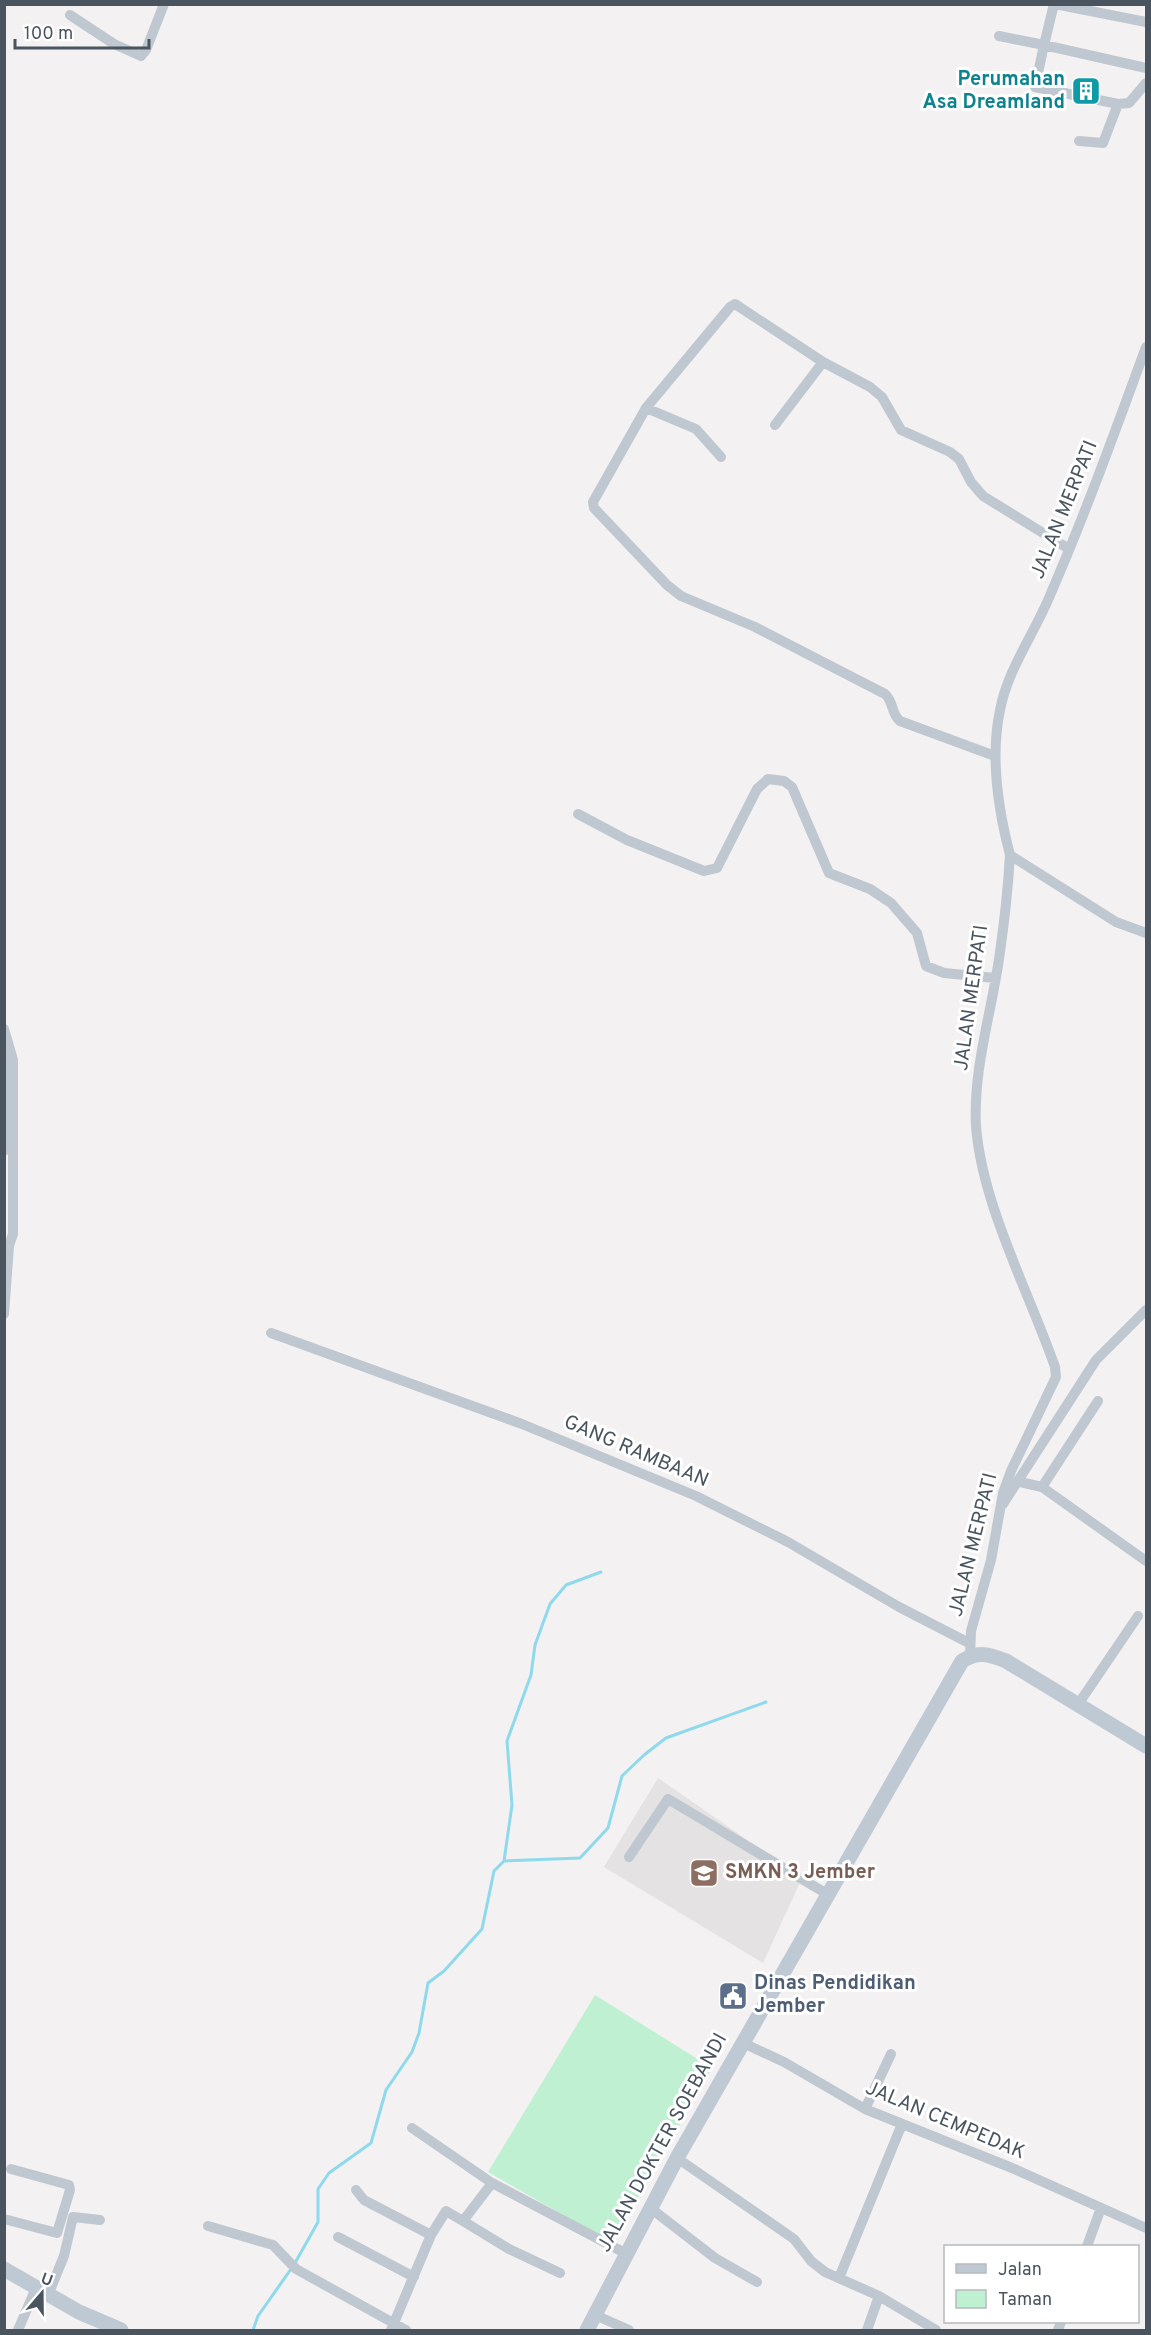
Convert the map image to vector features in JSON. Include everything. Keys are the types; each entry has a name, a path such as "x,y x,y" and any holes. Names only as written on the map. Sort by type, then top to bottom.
{"main road":[{"path":"970,1650 1006,1662 1146,1746"},
{"name":"JALAN DOKTER SOEBANDI","path":"587,2331 625,2253 677,2157 954,1670 970,1650"},
{"path":"4,2269 121,2331"}],"street":[{"path":"70,15 114,44 141,56 146,50 164,4"},
{"path":"1146,22 1055,4 1035,87 1118,105 1129,103 1146,83"},
{"path":"999,36 1146,65"},
{"path":"1079,141 1103,143 1118,105"},
{"path":"995,756 900,722 885,694 755,627 681,596 667,585 593,505 595,497 646,408 663,384 733,304 742,307 823,362 870,387 882,397 895,423 907,434 950,452 959,459 971,482 983,496 1069,549"},
{"name":"JALAN MERPATI","path":"970,1650 1011,1471 1056,1377 1050,1352 1004,1232 978,1143 976,1089 995,978 1010,855 995,756 1000,710 1008,680 1048,601 1104,465 1146,346"},
{"path":"775,426 823,362"},
{"path":"646,408 696,429 721,457"},
{"path":"578,814 627,840 704,872 717,868 757,789 768,779 784,781 792,787 829,873 870,890 891,903 917,933 926,966 944,973 995,978"},
{"path":"1010,855 1116,922 1146,933"},
{"path":"4,1029 13,1060 13,1234 6,1243 4,1314"},
{"path":"4,1151 5,1056"},
{"path":"1001,1507 1020,1482 1096,1360 1146,1310"},
{"name":"GANG RAMBAAN","path":"271,1333 522,1424 696,1496 788,1542 970,1650"},
{"path":"1042,1488 1098,1401"},
{"path":"1020,1482 1042,1488 1146,1561"},
{"path":"1077,1706 1138,1616"},
{"path":"629,1857 668,1799 827,1893"},
{"name":"JALAN CEMPEDAK","path":"743,2043 784,2062 865,2109 1012,2168 1146,2228"},
{"path":"865,2109 891,2054"},
{"path":"838,2278 902,2124"},
{"path":"412,2128 492,2183 625,2253"},
{"path":"677,2157 794,2239 818,2266 838,2278 879,2296 936,2331"},
{"path":"4,2218 57,2233 70,2190 69,2185 11,2169"},
{"path":"463,2221 492,2183"},
{"path":"356,2190 364,2200 431,2235"},
{"path":"649,2207 715,2258 757,2282"},
{"path":"1088,2245 1101,2208"},
{"path":"393,2328 431,2235 448,2210 509,2249 560,2273"},
{"path":"18,2331 64,2256 73,2217 100,2220"},
{"path":"208,2226 273,2245 296,2269 393,2328 406,2331"},
{"path":"338,2237 414,2277"},
{"path":"867,2331 879,2296"},
{"path":"595,2314 629,2331"}],"shaded area":[{"name":"SMKN 3 Jember","path":"658,1778 802,1878 763,1963 604,1867"}],"green space":[{"path":"595,1995 712,2068 612,2243 488,2172"}],"waterway":[{"path":"295,2263 318,2222 318,2189 329,2173 371,2143 386,2090 412,2052 419,2033 428,1983 444,1971 482,1929 494,1871 504,1861 512,1805 507,1741 531,1675 535,1645 550,1604 566,1585 601,1572"},
{"path":"504,1861 580,1858 608,1828 622,1776 644,1755 666,1738 766,1702"},
{"path":"253,2330 258,2316 291,2269"}],"place":[{"name":"Perumahan Asa Dreamland","path":"1086,91"},
{"name":"SMKN 3 Jember","path":"704,1873"},
{"name":"Dinas Pendidikan Jember","path":"733,1996"}]}
